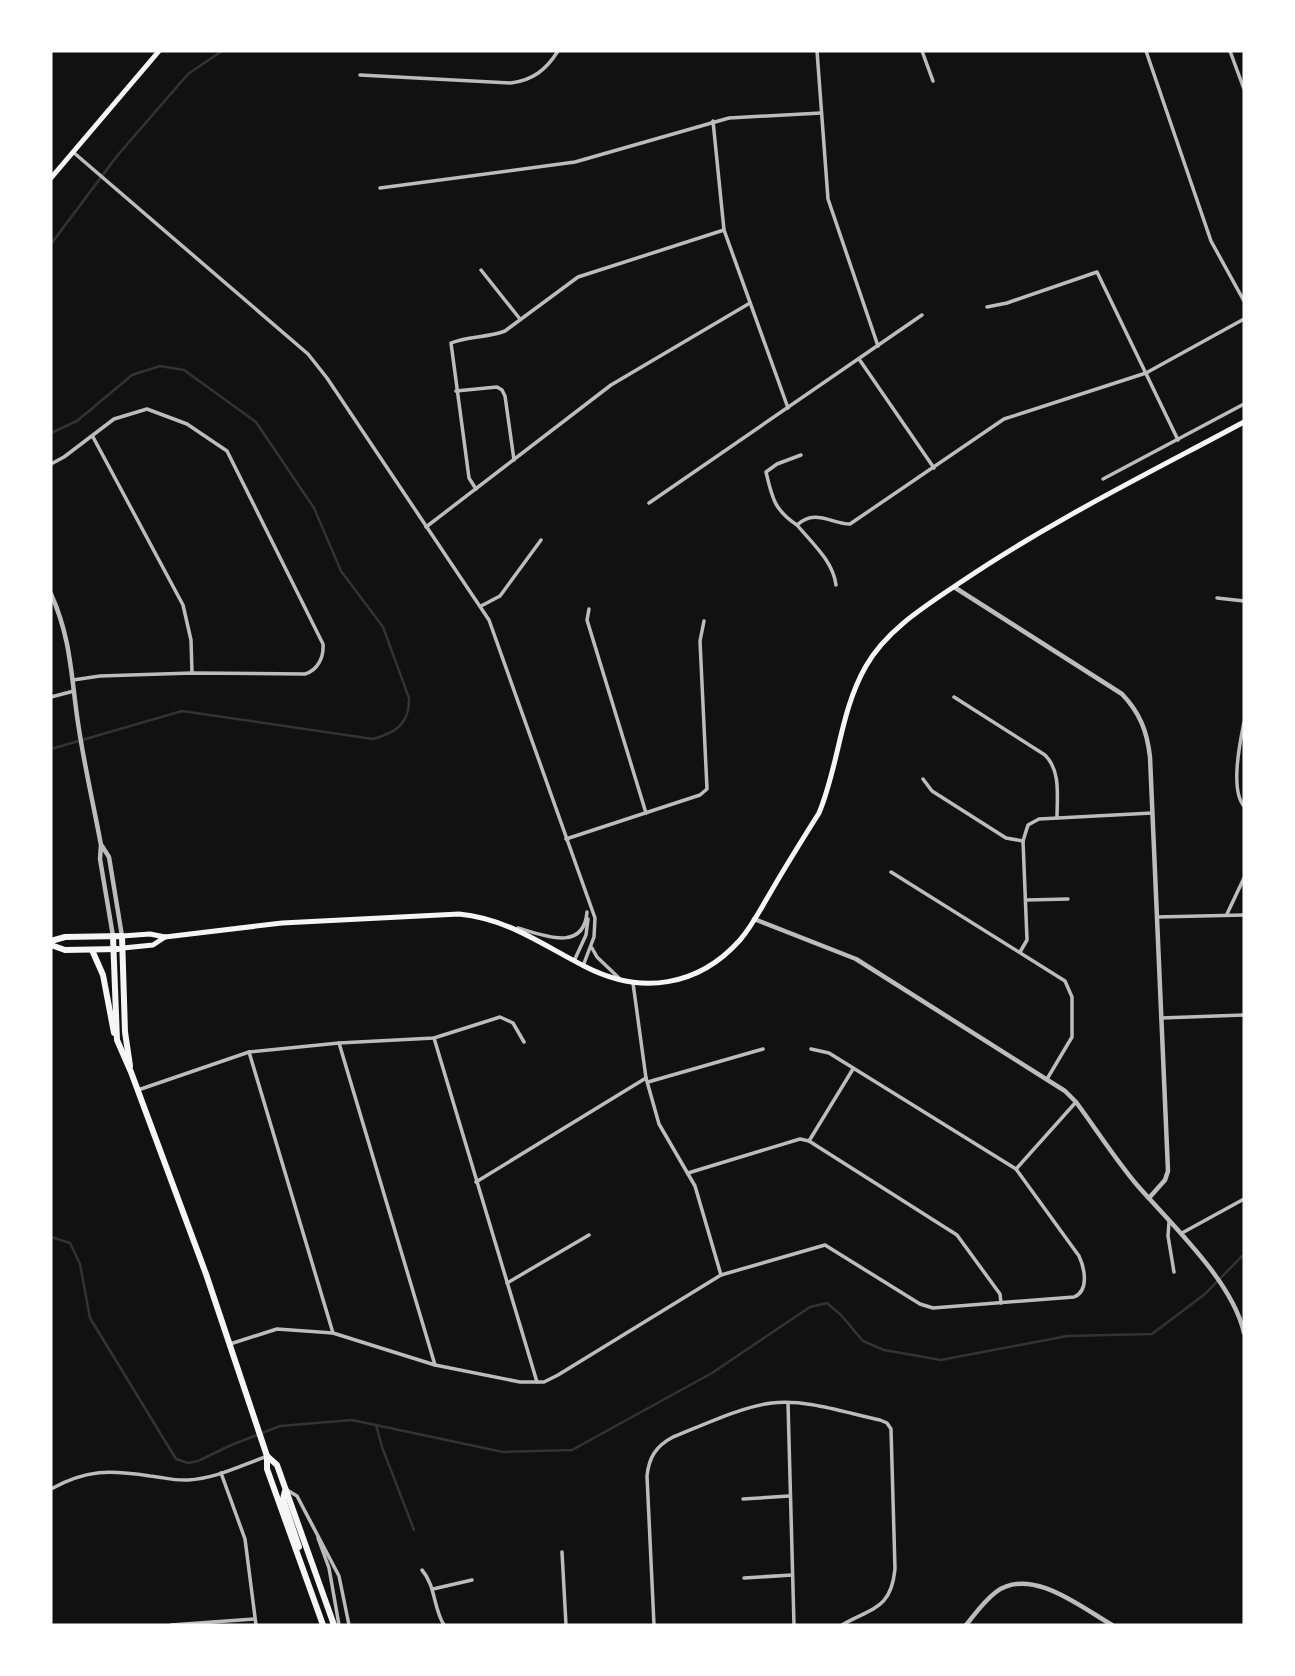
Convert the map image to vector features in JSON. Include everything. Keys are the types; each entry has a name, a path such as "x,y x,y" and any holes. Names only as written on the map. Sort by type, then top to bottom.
{"main road":[{"path":"51,178 159,51"},
{"path":"51,943 65,937 150,934 165,937 270,923 459,914 486,918 516,928 583,966 623,982 652,985 687,977 738,942 819,813 826,796 848,706 867,664 899,627 954,587 1033,536 1244,422"},
{"path":"122,936 125,1032 131,1072"},
{"path":"113,937 118,1045"},
{"path":"51,943 65,950 114,949 153,945 165,937"},
{"path":"92,950 103,975 111,1023 118,1045 138,1090 230,1344 267,1456 267,1469 323,1625"},
{"path":"267,1456 277,1465 336,1625"},
{"path":"286,1489 283,1499 297,1536 300,1559"}],"street":[{"path":"360,75 511,83 537,75 558,51"},
{"path":"817,51 828,199 878,346"},
{"path":"922,51 933,81"},
{"path":"1146,51 1212,241 1244,301"},
{"path":"1230,51 1244,89"},
{"path":"380,188 575,162 729,118 821,113"},
{"path":"713,121 724,230 788,409"},
{"path":"73,152 308,354 481,606 496,634 595,920 592,946 583,966"},
{"path":"477,489 469,478 451,343 505,331 578,277 724,230"},
{"path":"481,270 520,319"},
{"path":"987,307 1007,303 1097,272 1178,439"},
{"path":"426,527 611,385 750,303"},
{"path":"649,503 922,315"},
{"path":"797,525 802,520 817,517 850,524 1012,415 1146,373 1244,319"},
{"path":"859,359 934,468"},
{"path":"456,391 497,387 502,390 514,460"},
{"path":"1103,479 1244,404"},
{"path":"51,464 93,437 114,419 147,409 187,424 227,451 323,643 320,662 312,672 305,674 192,673 100,676 73,680"},
{"path":"93,437 183,605 191,640 192,673"},
{"path":"802,455 777,464 766,472 775,503 826,560 834,575 835,585"},
{"path":"481,606 500,596 541,540"},
{"path":"954,587 1122,694 1141,717 1149,744 1168,1171 1165,1180 1149,1198"},
{"path":"51,594 62,620 73,680 83,753 101,845 100,859 113,937"},
{"path":"1217,598 1244,601"},
{"path":"589,609 587,620 646,813"},
{"path":"566,839 700,795 707,789 700,640 704,621"},
{"path":"51,696 74,691"},
{"path":"954,697 1051,761 1056,773 1058,818"},
{"path":"1244,722 1238,756 1239,800 1244,806"},
{"path":"923,779 932,791 989,828 1006,838 1023,841"},
{"path":"1020,952 1027,940 1023,841 1028,825 1039,819 1152,813"},
{"path":"101,845 109,857 122,936"},
{"path":"891,872 1065,981 1071,992 1072,1037 1047,1079"},
{"path":"1227,914 1244,878"},
{"path":"1026,900 1068,899"},
{"path":"574,961 586,935 587,900"},
{"path":"516,928 555,939 567,938 582,929 587,912"},
{"path":"1157,916 1244,915"},
{"path":"754,919 856,959 1047,1079 1076,1102 1149,1198 1221,1283 1235,1307 1244,1333"},
{"path":"592,946 596,956 623,982"},
{"path":"633,983 646,1080 659,1124 695,1186 721,1275"},
{"path":"1161,1018 1244,1015"},
{"path":"138,1090 249,1052 339,1043 434,1038 500,1017 513,1023 524,1042"},
{"path":"434,1038 537,1383"},
{"path":"339,1043 435,1366"},
{"path":"476,1182 646,1080 764,1049"},
{"path":"230,1344 277,1329 333,1333 435,1366 537,1383 558,1375 721,1275 825,1245 926,1307 1079,1295 1084,1290 1083,1267 1079,1256 1016,1170 828,1053 811,1049"},
{"path":"249,1052 333,1333"},
{"path":"809,1141 853,1069"},
{"path":"1016,1170 1076,1102"},
{"path":"688,1173 800,1139 809,1141 957,1235 1000,1294 1001,1303"},
{"path":"1180,1234 1244,1199"},
{"path":"1169,1222 1168,1236 1174,1272"},
{"path":"507,1283 589,1235"},
{"path":"788,1403 794,1625"},
{"path":"654,1625 647,1476 653,1454 661,1444 694,1429 760,1406 788,1403 884,1421 891,1429 895,1569 892,1587 888,1596 874,1609 842,1625"},
{"path":"51,1489 78,1476 100,1471 184,1480 221,1473 267,1456"},
{"path":"221,1473 245,1539 256,1625"},
{"path":"286,1489 297,1496 339,1576 349,1625"},
{"path":"743,1499 789,1496"},
{"path":"316,1532 329,1567 336,1625"},
{"path":"562,1552 566,1625"},
{"path":"422,1570 433,1589 444,1625"},
{"path":"744,1578 792,1575"},
{"path":"433,1589 472,1580"},
{"path":"966,1625 998,1590 1027,1583 1044,1587 1112,1625"},
{"path":"171,1625 254,1619"}],"waterway":[{"path":"51,244 117,156 188,74 222,51"},
{"path":"51,433 77,421 132,375 160,366 184,370 256,422 314,508 341,571 383,627 409,698 407,715 400,726 373,739 182,711 51,749"},
{"path":"51,1237 70,1243 80,1264 90,1318 176,1459 188,1463 280,1426 352,1420 503,1452 572,1450 712,1373 810,1307 827,1303 863,1341 884,1350 941,1360 1067,1336 1152,1334 1205,1294 1244,1254"},
{"path":"376,1425 414,1530"}]}
